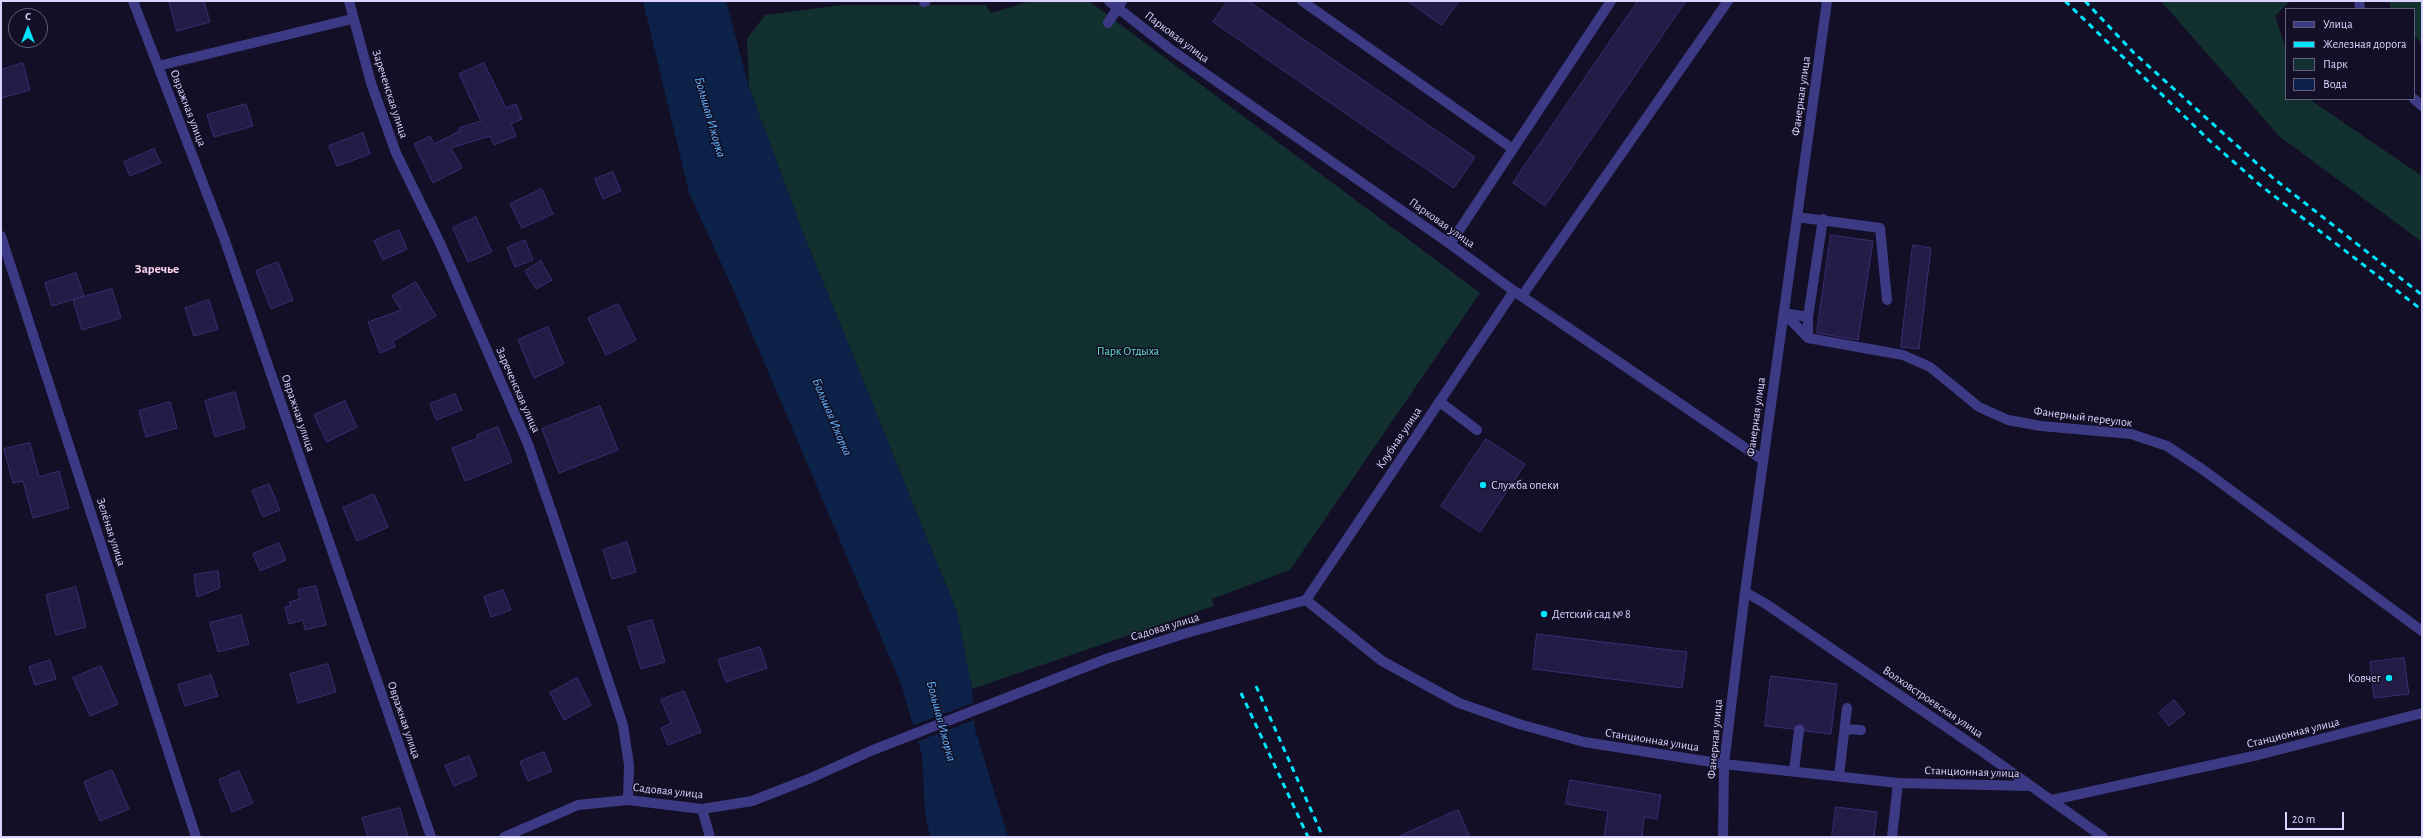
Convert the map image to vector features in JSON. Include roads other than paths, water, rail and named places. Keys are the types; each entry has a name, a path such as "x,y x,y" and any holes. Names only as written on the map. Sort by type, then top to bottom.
{"street":[{"name":"Овражная улица","path":"133,1 224,238 431,837"},
{"name":"Зареченская улица","path":"349,1 352,19 371,83 396,153 440,244 536,466 623,725 629,765 628,800"},
{"name":"Парковая улица","path":"1109,1 1120,5 1170,49 1450,244 1518,294 1763,460"},
{"path":"1302,1 1513,149"},
{"path":"1450,244 1611,1"},
{"name":"Клубная улица","path":"1306,600 1440,402 1728,1"},
{"name":"Фанерная улица","path":"1723,837 1724,764 1745,592 1827,1"},
{"path":"1108,23 1120,5"},
{"path":"158,66 352,19"},
{"path":"1797,217 1823,219 1880,228 1887,300"},
{"path":"1808,338 1808,317 1823,219"},
{"name":"Зелёная улица","path":"1,236 196,837"},
{"path":"1784,313 1808,317"},
{"path":"1784,313 1808,338"},
{"name":"Фанерный переулок","path":"1808,338 1903,355 1930,367 1979,407 2008,420 2131,434 2168,446 2202,469 2422,632"},
{"path":"1440,402 1477,430"},
{"name":"Волховстроевская улица","path":"1745,592 1766,604 2052,800 2103,837"},
{"name":"Садовая улица","path":"504,837 578,805 628,800 702,809 752,801 811,778 873,750 1134,650 1306,600"},
{"name":"Станционная улица","path":"1306,600 1382,661 1459,703 1519,724 1584,742 1724,764 1898,783 2031,786"},
{"path":"1839,776 1847,708"},
{"name":"Станционная улица","path":"2052,800 2258,755 2422,713"},
{"path":"1844,729 1861,730"},
{"path":"1794,771 1799,730"},
{"path":"1892,837 1898,783"},
{"path":"702,809 710,837"}],"water":[{"name":"Большая Ижорка","path":"643,1 726,1 749,87 804,235 957,612 972,689 975,729 1008,837 930,837 925,812 922,755 901,684 733,289 689,193"}],"railway":[{"path":"2065,1 2211,142 2260,185 2422,310"},
{"path":"2085,1 2134,53 2273,178 2422,295"},
{"path":"1256,686 1323,837"},
{"path":"1241,693 1308,837"}],"place":[{"name":"Служба опеки","path":"1483,485"},
{"name":"Детский сад № 8","path":"1544,614"},
{"name":"Ковчег","path":"2389,678"}],"district":[{"name":"Заречье","path":"157,269"}],"park label":[{"name":"Парк Отдыха","path":"1128,351"}]}
